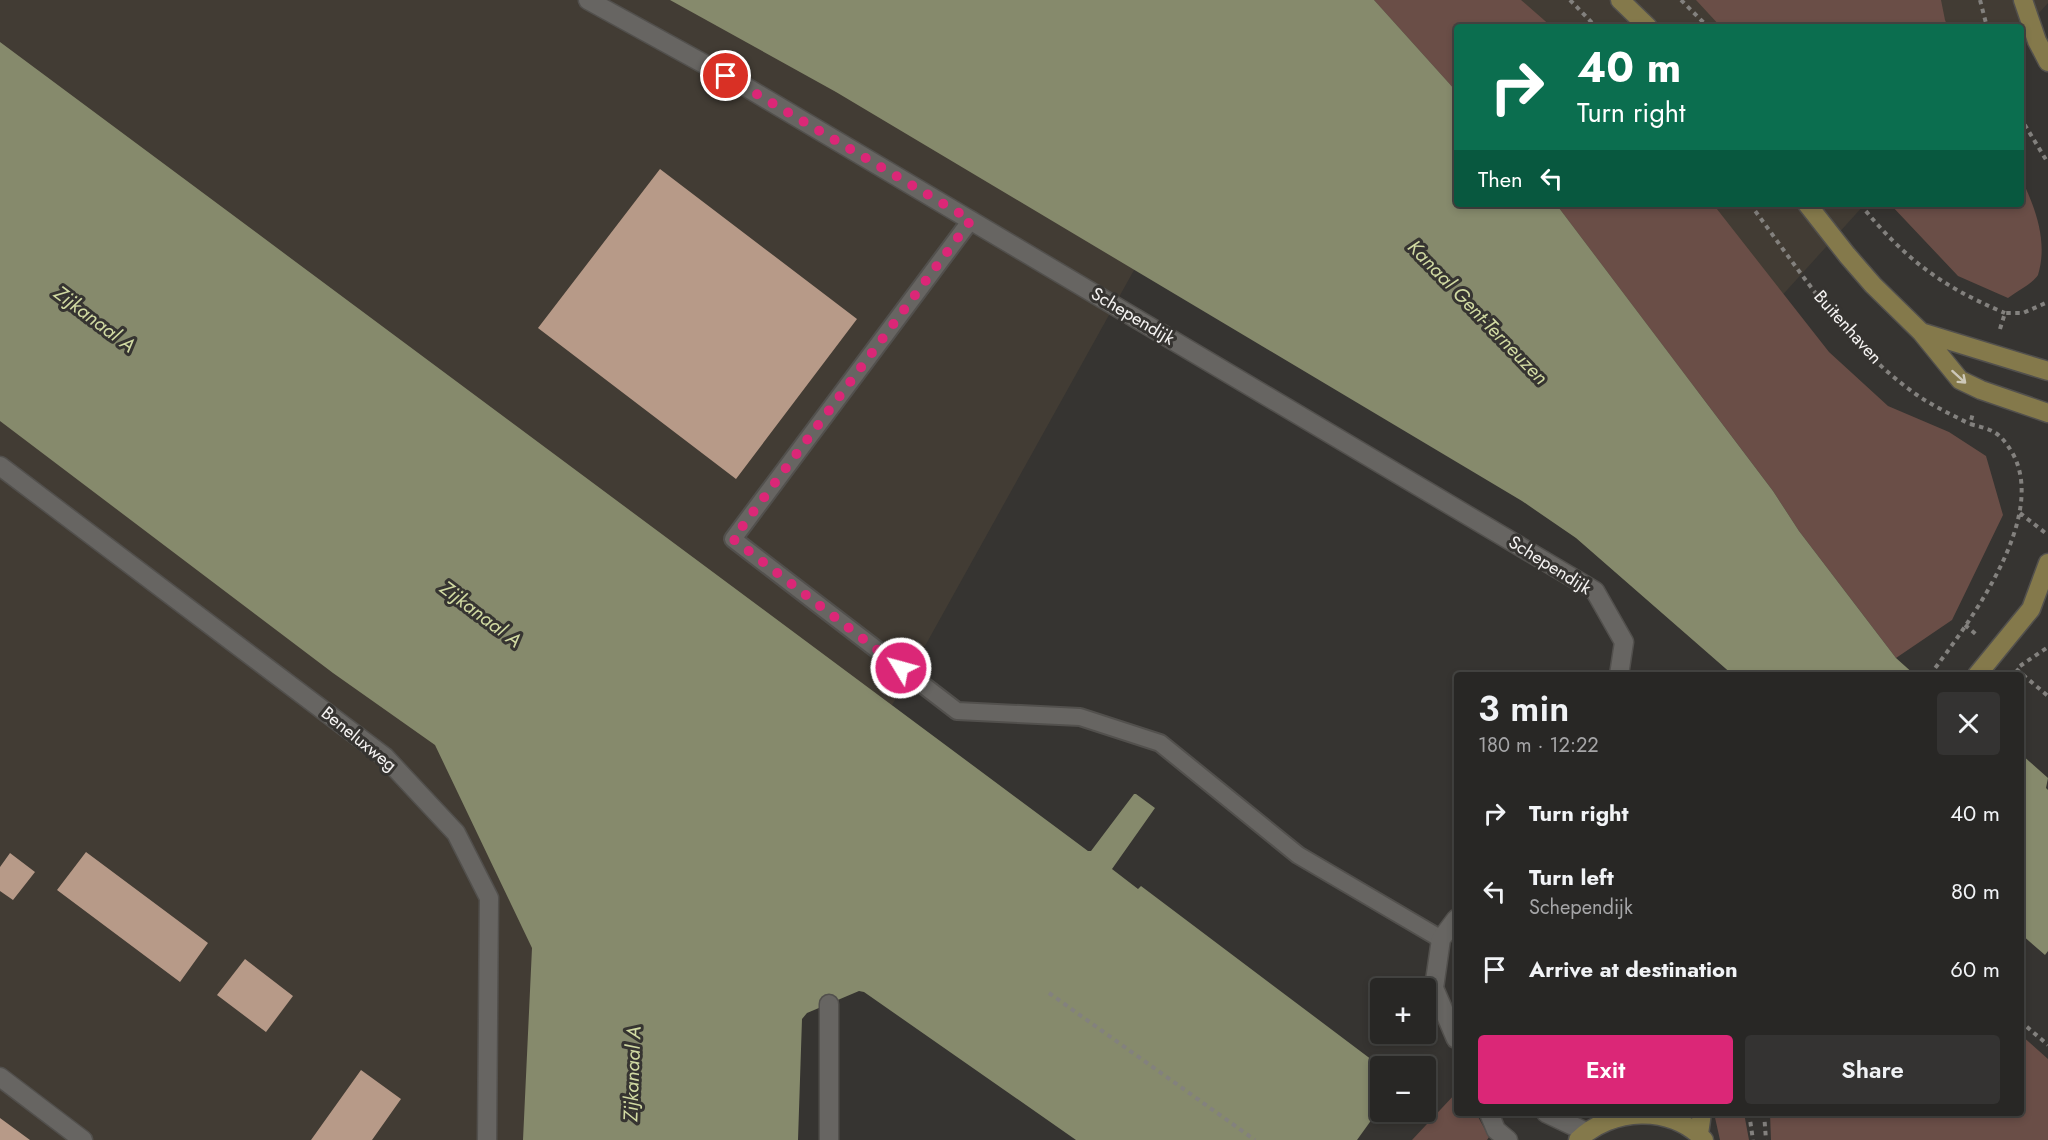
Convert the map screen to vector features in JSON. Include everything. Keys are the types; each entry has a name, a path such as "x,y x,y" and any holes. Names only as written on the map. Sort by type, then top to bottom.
{"main road":[{"path":"1620,0 1645,24"},
{"path":"2023,0 2037,41 2048,62"},
{"path":"1809,207 1873,285 1922,332 1960,380 1981,390 2048,413"},
{"path":"1922,332 2048,370"},
{"path":"1979,672 2031,609 2048,563"},
{"path":"2031,609 2048,600"},
{"path":"1582,1136 1615,1119 1627,1116"},
{"path":"1661,1116 1678,1122 1701,1137"},
{"path":"1701,1137 1702,1116"}],"street":[{"name":"Schependijk","path":"588,0 746,87 1595,591 1624,642 1619,672"},
{"name":"Beneluxweg","path":"0,466 385,757 456,833 489,897 487,1140"},
{"path":"1454,922 1441,939 1434,988 1454,1034"},
{"path":"829,1004 829,1140"},
{"path":"0,1077 83,1140"},
{"path":"1490,1116 1496,1130 1508,1140"},
{"path":"1551,1116 1582,1136"}],"lane":[{"path":"971,220 733,539 957,711 1080,717 1160,743 1298,855 1441,939"}],"path":[{"path":"1570,0 1593,24"},
{"path":"1682,0 1705,24"},
{"path":"1980,0 1986,24"},
{"path":"2024,124 2048,163"},
{"name":"Buitenhaven","path":"1752,207 1813,289 1878,363 1917,395 1970,424 1986,428 2004,438 2020,467 2023,497 2005,558 1988,594 1932,672"},
{"path":"1862,207 1916,264 1970,298 2005,313 2023,313 2048,302"},
{"path":"1992,353 2005,313"},
{"path":"1970,424 1981,390"},
{"path":"2020,513 2048,535"},
{"path":"2013,672 2048,647"},
{"path":"2016,669 2020,672"},
{"path":"2024,676 2048,696"},
{"path":"1049,993 1255,1140"},
{"path":"2024,1024 2048,1045"},
{"path":"1749,1116 1753,1140"},
{"path":"1764,1116 1766,1140"}],"shaded area":[{"path":"0,0 2048,0 2048,3 2024,30 2024,24 1454,24 1454,207 1862,207 1602,494 1203,146 722,1011 525,1140 0,1140"},
{"path":"1374,0 1521,0 1549,24 1454,24 1454,89"},
{"path":"1696,0 1941,0 1947,24 1718,24"},
{"path":"2024,185 2036,214 2041,238 2041,263 2038,275 2008,298 1958,276 1893,207 2024,207"},
{"path":"1558,207 1715,207 1829,352 1888,406 1949,432 1986,456 2003,515 1952,620 1896,658 1799,531 1773,491"},
{"path":"2024,1038 2048,1059 2048,1140 1771,1140 1770,1116 2024,1116"},
{"path":"1454,1095 1454,1116 1478,1116 1489,1137 1487,1140 1412,1140 1429,1122 1436,1122 1436,1114"},
{"path":"1715,1116 1745,1116 1749,1140 1720,1140"}],"water":[{"name":"Kanaal Gent-Terneuzen","path":"670,0 1374,0 1454,89 1454,207 1558,207 1773,491 1799,531 1896,658 1912,672 1730,672 1576,538 1522,501 836,92"},
{"name":"Zijkanaal A","path":"0,42 1088,851 1091,851 1134,794 1155,808 1112,869 1138,889 1141,886 1370,1058 1370,1122 1357,1140 1076,1140 864,992 859,991 807,1013 802,1019 798,1140 523,1140 532,948 435,745 333,673 0,421"},
{"path":"2024,757 2048,778 2046,788 2048,790 2048,951 2045,955 2024,937"}],"building":[{"path":"660,169 857,319 736,479 538,328"},
{"path":"86,852 208,943 180,982 57,890"},
{"path":"10,853 35,872 13,900 0,891 0,867"},
{"path":"245,959 293,996 266,1032 217,995"},
{"path":"361,1070 401,1099 372,1140 311,1140"},
{"path":"0,1118 30,1140 0,1140"}],"route":[{"path":"726,76 971,220 733,539 901,668"}]}
